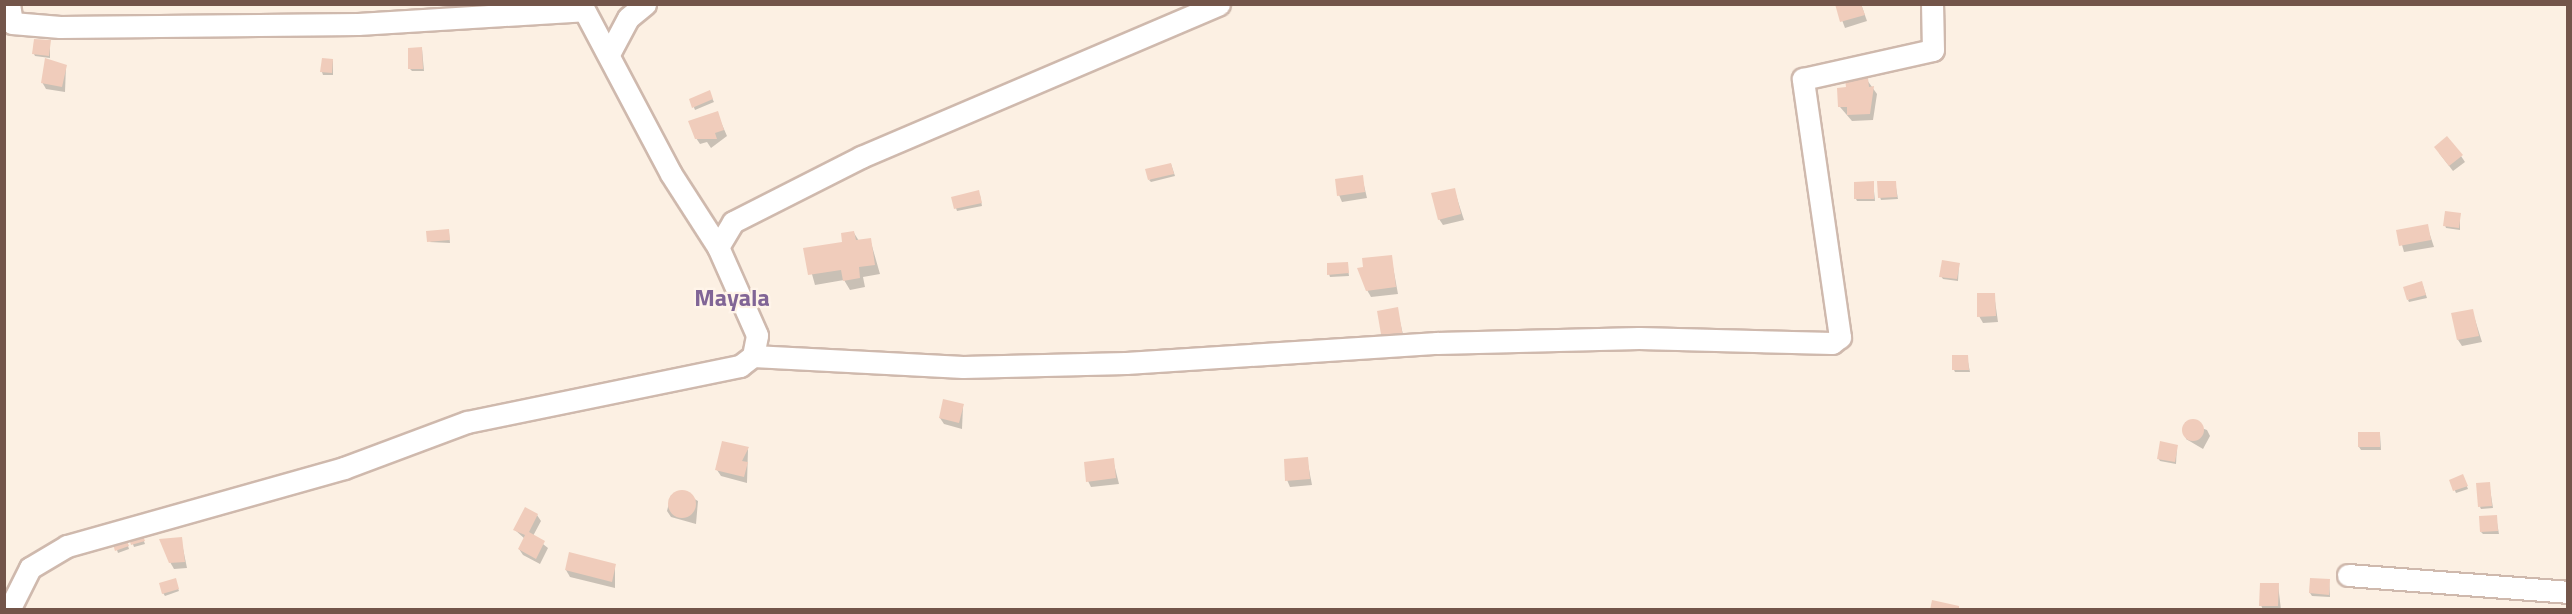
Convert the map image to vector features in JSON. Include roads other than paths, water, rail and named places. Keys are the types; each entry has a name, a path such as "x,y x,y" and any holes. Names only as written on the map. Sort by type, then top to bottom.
{"street":[{"path":"9,4 12,23 60,27 358,24 583,7 610,52 671,174 718,247 754,322 753,356"},
{"path":"610,52 628,18 645,4"},
{"path":"718,247 733,222 800,184 1219,4"},
{"path":"9,609 30,568 67,546 344,468 467,423 726,370 753,356 963,367 1126,363 1437,343 1638,338 1832,343 1840,337 1803,79 1933,50 1932,4"},
{"path":"2348,574 2568,592"}],"district":[{"name":"Mayala","path":"732,298"}]}
